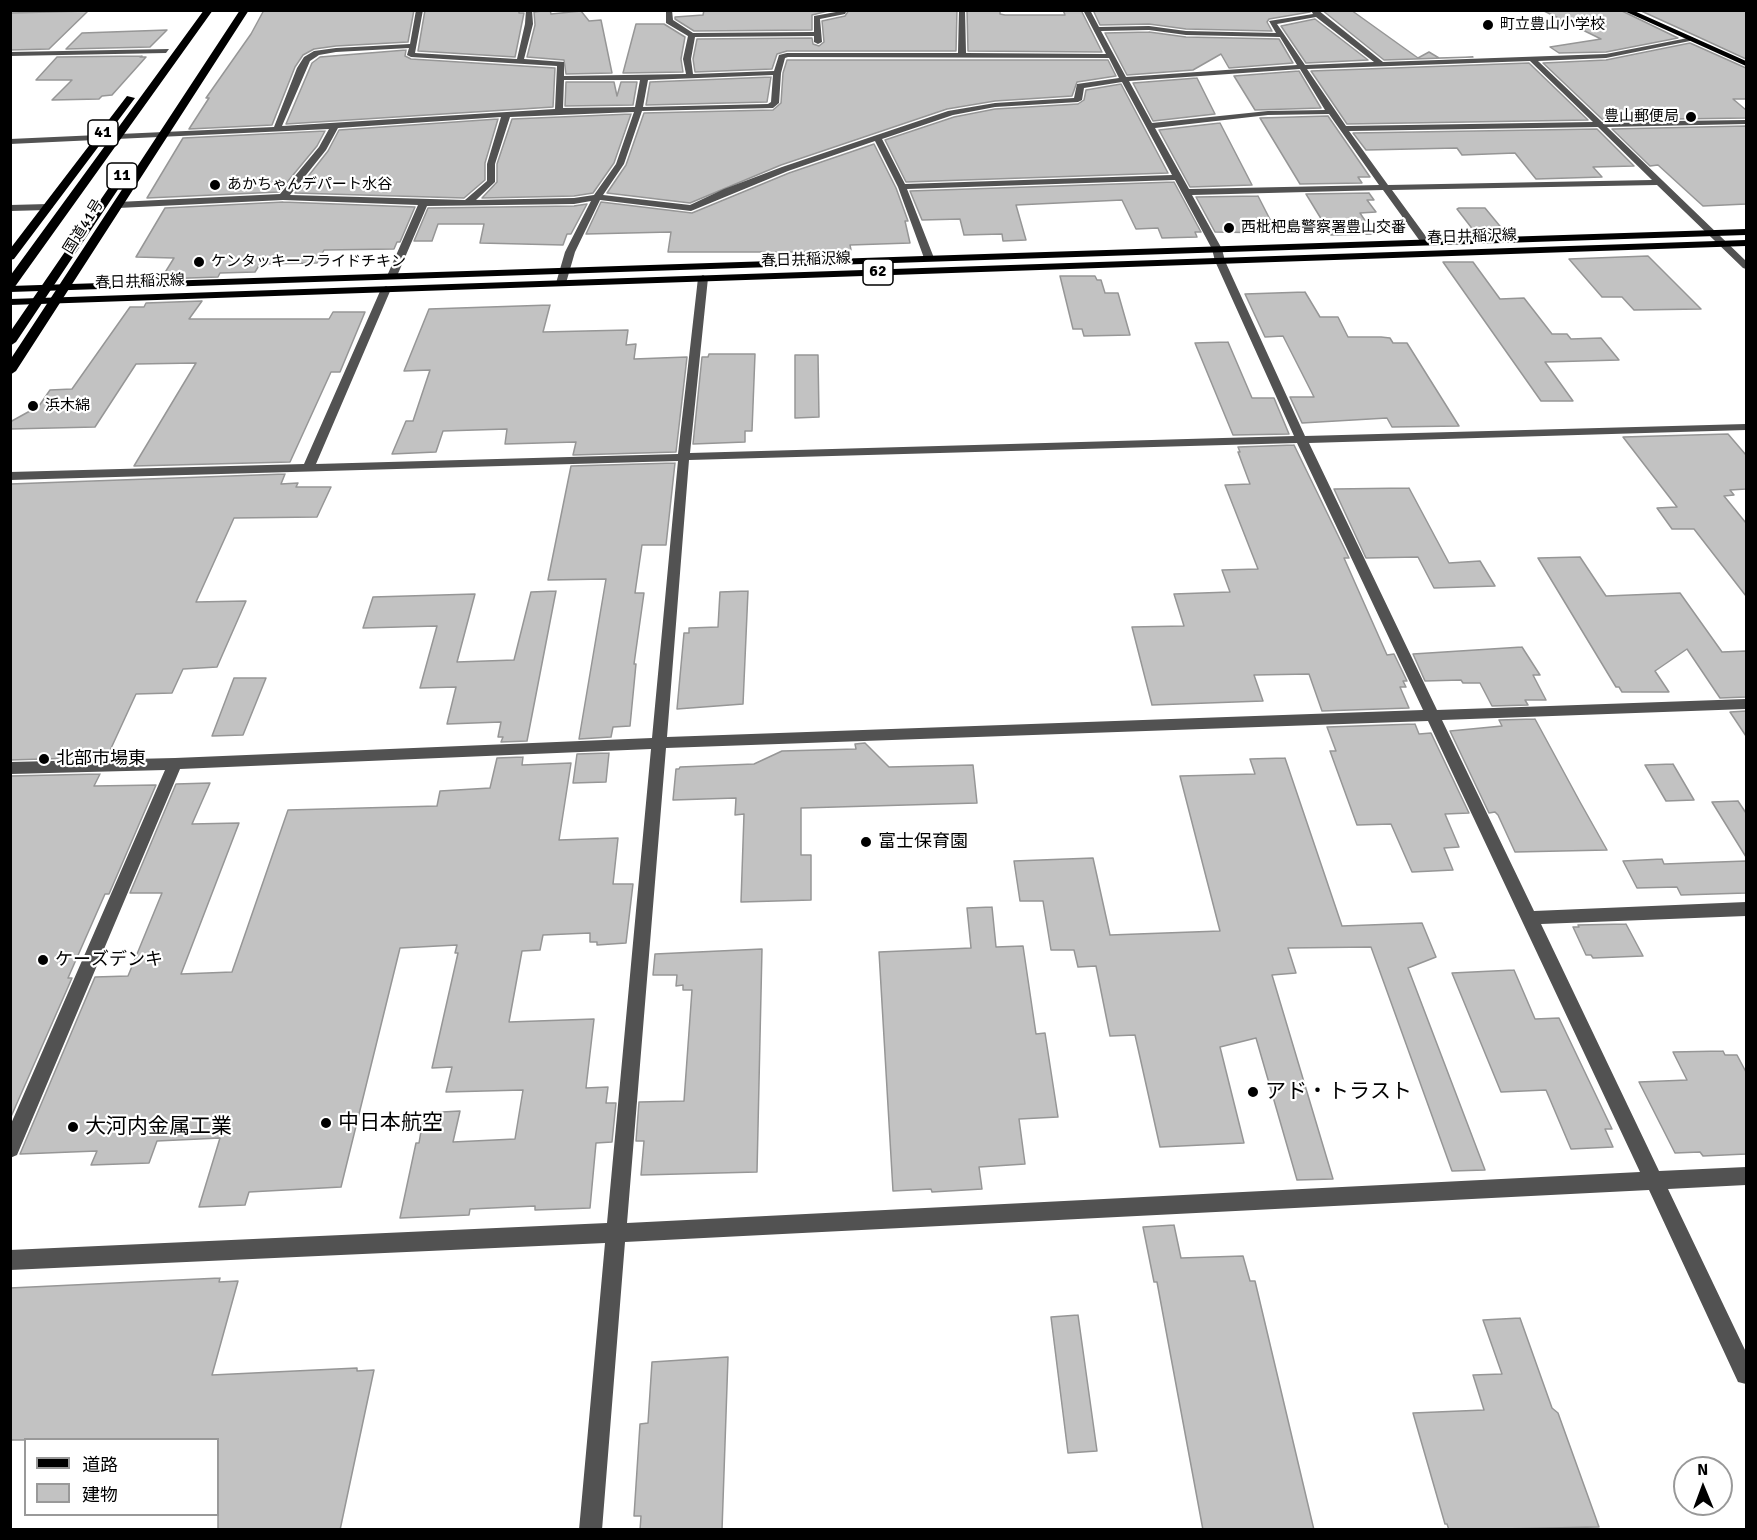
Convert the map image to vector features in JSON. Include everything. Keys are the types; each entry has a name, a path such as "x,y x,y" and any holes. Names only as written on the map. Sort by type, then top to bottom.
{"highway":[{"name":"41","path":"10,257 197,10"},
{"name":"11","path":"10,287 209,10"},
{"name":"11","path":"135,157 236,10"},
{"name":"国道41号","path":"10,371 245,10"},
{"name":"11","path":"10,342 122,177"},
{"path":"10,349 24,328 46,317"}],"main road":[{"path":"1625,10 1746,64"},
{"name":"春日井稲沢線","path":"10,302 703,278 1218,255 1425,242 1746,232"},
{"name":"春日井稲沢線","path":"10,287 929,258 1218,255 1746,243"}],"street":[{"path":"420,10 411,56 561,64 559,111"},
{"path":"520,61 530,24 529,10"},
{"path":"669,10 669,21 692,35 818,34"},
{"path":"819,55 816,17 843,13 844,10"},
{"path":"962,10 962,55"},
{"path":"1086,10 1218,255 1301,439 1531,918 1746,1374"},
{"path":"1382,65 1315,13 1272,23 1331,112 1425,242"},
{"path":"1098,29 1149,28 1186,33 1282,35"},
{"path":"690,77 687,59 692,35"},
{"path":"118,205 283,197 467,203 574,201 597,196 691,208 727,191 951,113 995,105 1078,100 1080,86 1125,79 1301,67 1606,56 1690,39"},
{"path":"277,129 307,58 317,53 336,50 412,46"},
{"path":"10,54 166,51"},
{"path":"10,142 336,126 559,111 770,106 775,104 777,73 782,57 788,55 1112,56"},
{"path":"1532,59 1746,266"},
{"path":"559,78 690,77 777,73"},
{"path":"561,283 570,252 597,196 620,164 639,108 644,78"},
{"path":"1150,126 1268,113 1331,112"},
{"path":"467,203 491,182 491,164 506,115"},
{"path":"1344,129 1746,122"},
{"path":"283,197 323,148 336,126"},
{"path":"877,137 902,187 929,258"},
{"path":"902,187 1176,177"},
{"path":"1185,192 1660,182"},
{"path":"392,276 424,203"},
{"path":"10,207 48,207"},
{"path":"590,1530 684,456 703,278"},
{"path":"308,468 386,289"},
{"path":"10,476 1746,427"},
{"path":"10,768 175,764 660,743 1746,704"},
{"path":"10,1149 175,764"},
{"path":"1531,918 1746,909"},
{"path":"10,1260 616,1233 1746,1176"}],"building":[{"path":"264,10 414,10 408,42 336,46 314,49 303,55 295,67 272,125 189,129 209,98 206,98 251,34"},
{"path":"425,10 519,10 519,13 524,13 515,57 418,51"},
{"path":"550,10 551,14 581,11 589,21 601,20 612,73 566,74 564,60 527,57 535,25 534,12"},
{"path":"704,10 832,10 812,15 812,30 694,31 675,19 675,17 703,15"},
{"path":"849,10 957,10 956,51 787,51 777,54 772,69 695,72 693,59 697,39 812,38 813,44 819,46 824,42 822,21 845,16"},
{"path":"1063,10 1081,10 1102,52 968,51 967,11 1000,11 1000,14 1005,15 1065,15"},
{"path":"1093,10 1309,10 1310,12 1269,19 1267,22 1272,31 1186,29 1149,24 1100,25"},
{"path":"1322,10 1351,10 1418,58 1429,52 1439,58 1473,57 1384,60"},
{"path":"1542,10 1620,10 1678,38 1606,52 1559,53 1550,47 1601,39"},
{"path":"1639,10 1746,10 1746,59 1694,35"},
{"path":"88,11 49,49 10,50 10,13"},
{"path":"1315,19 1368,60 1306,63 1281,26"},
{"path":"636,24 664,24 685,37 681,59 683,72 623,73"},
{"path":"167,30 150,47 66,49 82,33"},
{"path":"1149,32 1186,37 1279,39 1293,63 1229,68 1221,54 1193,70 1127,75 1105,33"},
{"path":"1690,43 1746,68 1746,99 1733,99 1746,110 1746,118 1603,120 1543,63 1606,60"},
{"path":"406,50 405,56 411,59 555,68 553,107 286,124 312,63 320,57"},
{"path":"142,56 140,57 146,57 112,95 102,96 99,99 52,100 72,80 36,80 57,57"},
{"path":"787,60 1108,60 1116,76 1077,82 1072,96 995,101 947,109 781,165 690,203 607,193 626,165 644,113 773,110 781,103 783,73"},
{"path":"1529,63 1588,120 1347,124 1311,71"},
{"path":"1299,71 1321,108 1255,110 1234,76"},
{"path":"771,77 767,102 646,105 650,82"},
{"path":"1197,78 1215,114 1153,121 1133,83"},
{"path":"566,82 614,82 617,96 621,82 637,82 633,105 565,106"},
{"path":"1121,84 1168,173 906,182 885,140 954,117 995,109 1078,104 1084,100 1086,90"},
{"path":"631,114 614,163 593,193 574,196 482,198 497,182 497,164 512,119"},
{"path":"1328,116 1370,177 1358,177 1362,183 1300,184 1260,118"},
{"path":"498,119 485,163 485,180 464,198 295,193 328,151 339,130"},
{"path":"1220,123 1252,185 1190,187 1159,130"},
{"path":"1746,126 1746,204 1703,206 1658,165 1650,166 1612,129"},
{"path":"1597,129 1634,166 1593,167 1602,177 1536,179 1515,153 1462,155 1457,148 1366,150 1353,133"},
{"path":"325,131 317,146 279,192 147,198 183,138"},
{"path":"874,144 896,188 908,221 905,221 910,243 850,245 851,250 806,252 668,252 671,232 586,234 601,202 692,213 789,173"},
{"path":"1174,182 1201,232 1195,232 1197,237 1162,238 1158,228 1136,229 1122,200 1016,205 1026,240 1003,241 1002,234 964,235 960,219 922,220 910,191"},
{"path":"1369,193 1374,200 1367,200 1376,212 1360,213 1374,234 1331,235 1306,194"},
{"path":"1258,196 1277,233 1215,232 1196,197"},
{"path":"283,202 415,207 400,242 397,242 394,249 324,250 317,263 260,264 255,272 220,273 218,277 161,279 174,258 136,257 165,208"},
{"path":"587,204 571,234 567,234 563,245 480,243 484,224 438,224 432,241 414,241 428,208"},
{"path":"1485,208 1504,231 1474,231 1457,209"},
{"path":"1648,256 1701,309 1634,310 1622,297 1602,297 1569,259"},
{"path":"1443,262 1473,262 1500,299 1524,298 1552,334 1567,334 1571,339 1601,338 1619,360 1545,362 1573,401 1541,401"},
{"path":"1060,276 1095,276 1097,280 1101,280 1105,293 1118,293 1130,335 1084,336 1082,329 1073,329"},
{"path":"1305,292 1320,317 1338,317 1348,337 1381,337 1390,338 1393,343 1407,343 1459,426 1392,427 1387,418 1302,423 1290,397 1314,397 1283,336 1265,337 1245,294"},
{"path":"202,301 189,319 329,319 333,312 365,312 340,372 331,372 290,462 134,466 196,363 136,364 95,427 10,429 10,422 39,406 50,390 72,389 130,307 144,307 146,303"},
{"path":"550,305 543,332 628,330 626,345 636,344 634,359 687,357 676,452 573,455 576,442 505,444 507,429 443,431 436,452 392,454 406,421 413,421 430,370 404,371 429,309"},
{"path":"1228,342 1252,398 1274,398 1289,434 1233,435 1195,343"},
{"path":"709,354 755,354 752,431 745,431 745,442 693,444 702,357 708,357"},
{"path":"795,355 818,355 819,417 795,418"},
{"path":"1728,434 1746,455 1746,489 1730,490 1734,495 1724,496 1746,523 1746,596 1694,529 1672,529 1657,508 1677,507 1623,437"},
{"path":"1294,445 1349,558 1344,558 1387,655 1394,654 1407,681 1403,681 1406,687 1400,687 1409,708 1322,711 1309,674 1254,675 1263,701 1152,705 1132,627 1184,626 1174,594 1230,592 1222,570 1258,569 1225,485 1250,484 1238,447"},
{"path":"675,463 666,545 642,545 635,593 644,593 634,664 636,664 630,726 613,727 611,737 579,739 606,579 548,580 571,466"},
{"path":"285,474 281,484 298,483 296,487 331,487 317,517 234,518 196,602 246,601 217,667 183,669 172,693 136,694 107,757 10,760 10,484"},
{"path":"1409,488 1449,563 1480,561 1495,586 1434,588 1418,557 1366,558 1334,489"},
{"path":"1580,557 1606,596 1680,593 1722,652 1746,651 1746,697 1720,698 1687,649 1655,671 1669,692 1622,692 1619,687 1616,687 1538,558"},
{"path":"556,591 527,741 501,742 503,737 498,737 501,722 447,724 456,687 420,688 437,626 363,628 373,597 475,594 457,662 514,660 531,592"},
{"path":"748,591 743,704 677,709 684,633 689,633 689,628 718,627 720,592"},
{"path":"1522,647 1540,675 1533,675 1546,700 1525,700 1528,705 1492,706 1480,683 1463,683 1461,680 1425,681 1413,654"},
{"path":"234,678 266,678 243,735 212,736"},
{"path":"1746,711 1746,736 1730,712"},
{"path":"1535,719 1607,850 1515,852 1498,815 1495,812 1489,813 1450,731 1502,726 1499,720"},
{"path":"1415,724 1419,734 1431,733 1469,813 1445,814 1459,847 1444,848 1453,870 1412,872 1391,824 1357,825 1330,751 1336,751 1327,727"},
{"path":"865,743 889,767 973,765 977,803 801,808 801,855 811,855 811,900 741,902 744,814 735,815 736,798 673,800 676,769 754,764 782,751 856,749 855,744"},
{"path":"609,753 606,782 573,783 577,754"},
{"path":"523,757 522,765 571,763 559,840 618,838 613,884 633,884 626,943 597,945 597,942 590,942 590,933 543,935 540,950 522,951 509,1022 594,1019 586,1088 608,1087 606,1103 616,1103 612,1142 596,1143 590,1208 535,1210 535,1206 470,1209 469,1215 400,1218 416,1143 419,1143 424,1113 460,1111 453,1142 515,1139 523,1090 446,1092 452,1067 432,1068 458,953 455,953 457,945 400,948 341,1187 249,1192 245,1205 199,1207 220,1138 157,1141 149,1163 91,1165 97,1151 20,1154 95,977 128,976 162,893 130,893 176,784 210,783 192,824 239,823 181,974 232,972 288,810 437,806 440,791 490,788 497,758"},
{"path":"1285,758 1342,926 1422,923 1436,957 1408,968 1485,1170 1452,1171 1371,947 1288,948 1296,973 1272,975 1333,1179 1297,1180 1256,1038 1220,1047 1244,1143 1160,1147 1135,1035 1110,1036 1096,966 1078,967 1074,950 1051,950 1043,901 1020,901 1014,861 1093,858 1110,935 1220,931 1180,776 1255,774 1250,759"},
{"path":"1673,764 1694,800 1666,801 1645,765"},
{"name":"ケーズデンキ","path":"100,774 94,786 156,785 109,894 105,894 68,978 72,978 10,1119 10,776"},
{"path":"1738,801 1746,813 1746,857 1712,802"},
{"path":"1662,859 1664,864 1746,861 1746,893 1681,895 1677,887 1637,888 1623,861"},
{"path":"992,907 996,947 1023,946 1036,1034 1045,1033 1058,1117 1019,1119 1025,1164 979,1167 982,1189 932,1192 931,1189 893,1191 879,952 971,948 967,908"},
{"path":"1626,924 1643,956 1593,958 1591,955 1586,955 1573,927 1579,927 1578,925"},
{"path":"762,949 757,1172 641,1175 644,1141 636,1141 639,1102 684,1101 692,990 683,990 683,985 676,986 677,975 653,975 655,954"},
{"path":"1514,970 1535,1019 1559,1018 1612,1129 1605,1129 1613,1147 1571,1149 1546,1090 1501,1092 1452,973"},
{"path":"1723,1051 1725,1055 1737,1055 1746,1072 1746,1154 1703,1156 1700,1152 1675,1153 1639,1082 1687,1080 1673,1052"},
{"path":"1174,1225 1181,1258 1243,1256 1250,1281 1255,1281 1314,1530 1203,1530 1157,1282 1154,1282 1143,1227"},
{"path":"220,1278 219,1282 238,1281 212,1375 357,1368 357,1371 374,1370 340,1530 218,1530 219,1438 24,1438 24,1440 10,1440 10,1288"},
{"path":"1078,1315 1097,1451 1068,1453 1051,1317"},
{"path":"1520,1318 1552,1408 1558,1413 1599,1527 1449,1530 1445,1524 1413,1413 1484,1410 1473,1375 1502,1374 1483,1320"},
{"path":"728,1357 722,1530 640,1530 641,1516 634,1516 640,1424 648,1423 652,1362"}],"place":[{"name":"町立豊山小学校","path":"1488,25"},
{"name":"豊山郵便局","path":"1691,117"},
{"name":"あかちゃんデパート水谷","path":"215,185"},
{"name":"西枇杷島警察署豊山交番","path":"1229,228"},
{"name":"ケンタッキーフライドチキン","path":"199,262"},
{"name":"浜木綿","path":"33,406"},
{"name":"北部市場東","path":"44,759"},
{"name":"富士保育園","path":"866,842"},
{"name":"ケーズデンキ","path":"43,960"},
{"name":"アド・トラスト","path":"1253,1092"},
{"name":"中日本航空","path":"326,1123"},
{"name":"大河内金属工業","path":"73,1127"}]}
